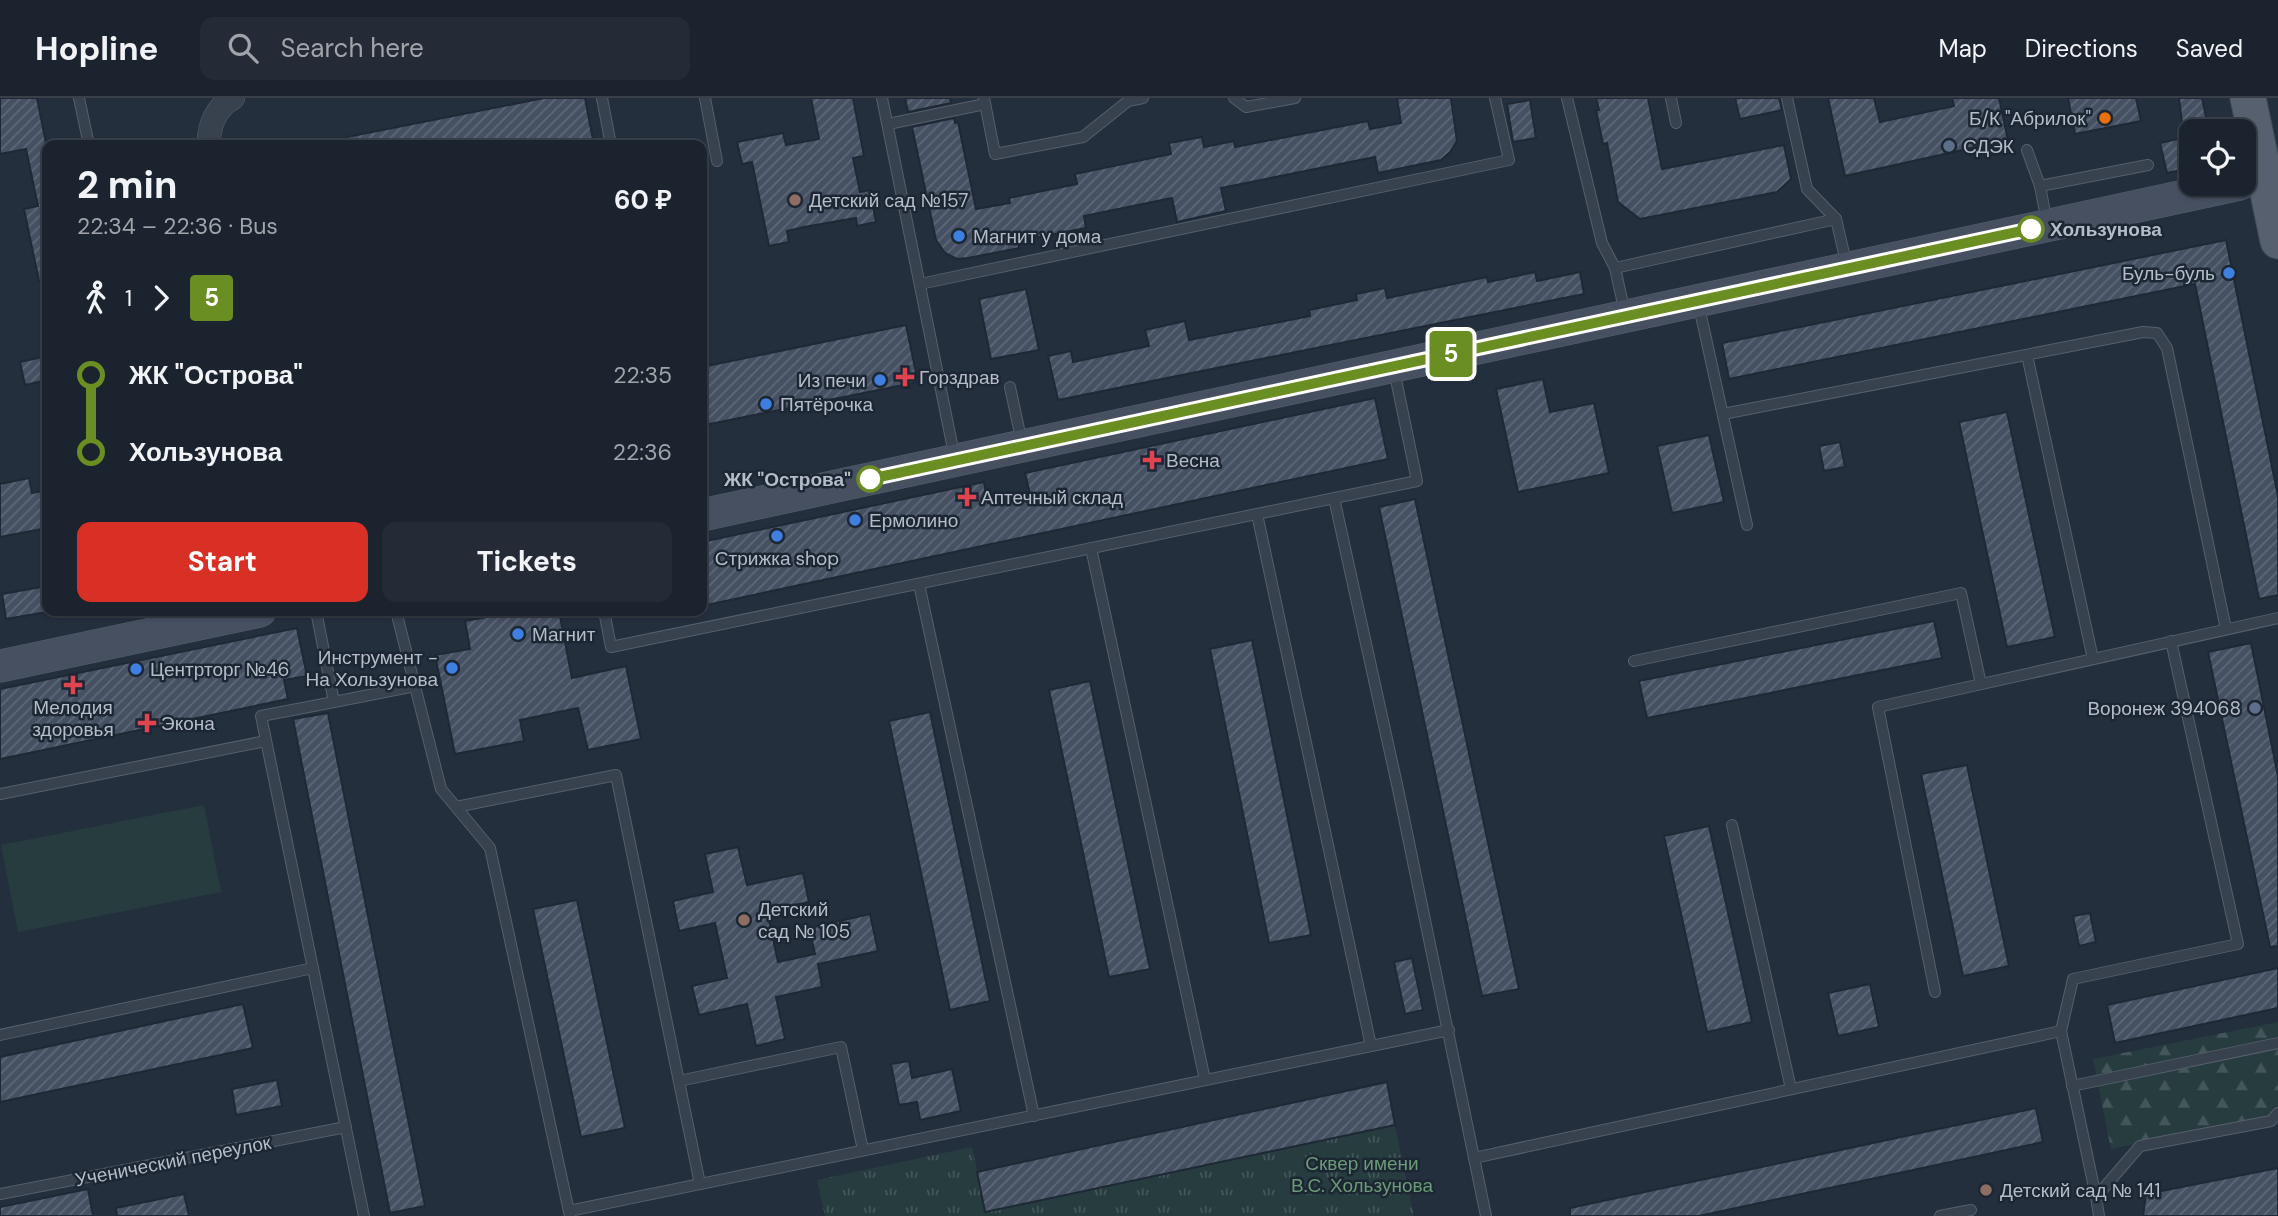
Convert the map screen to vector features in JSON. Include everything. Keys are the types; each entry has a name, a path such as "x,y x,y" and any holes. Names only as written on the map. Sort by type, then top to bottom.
{"main road":[{"path":"2248,98 2250,119"},
{"path":"2256,180 2278,241"}],"street":[{"path":"209,140 214,116 233,98"},
{"path":"707,514 2182,196"},
{"path":"0,666 236,616"}],"lane":[{"path":"79,98 88,140"},
{"path":"602,98 610,140"},
{"path":"705,98 717,161"},
{"path":"882,98 955,461"},
{"path":"888,124 984,101 995,154 1083,138 1128,101 1143,98"},
{"path":"1234,98 1246,107 1295,98"},
{"path":"919,284 1509,160 1495,98"},
{"path":"1567,98 1602,243 1615,268 1626,316"},
{"path":"1671,98 1676,123"},
{"path":"1787,98 1807,189 1836,219 1847,269"},
{"path":"2027,150 2040,186 2048,225"},
{"path":"2040,186 2148,165"},
{"path":"1615,268 1836,219"},
{"path":"1697,301 1747,525"},
{"path":"1723,414 2143,332 2157,333 2167,348 2226,629"},
{"path":"2027,355 2093,659"},
{"path":"605,616 611,648 1417,481 1393,366"},
{"path":"1010,387 1023,446"},
{"path":"1334,498 1398,789 1486,1216"},
{"path":"1257,514 1371,1046"},
{"path":"1091,548 1205,1080"},
{"path":"919,584 1034,1116"},
{"path":"1634,661 1961,593 1981,684"},
{"path":"317,616 334,702"},
{"path":"397,616 441,789 490,848 570,1214 700,1184 1449,1030"},
{"path":"1935,992 1878,707 2278,618"},
{"path":"2099,1216 2061,1031 2073,979 2238,944 2171,642"},
{"path":"364,1216 261,716 415,686"},
{"path":"0,794 266,741"},
{"path":"456,807 616,775 700,1184"},
{"path":"1732,825 1791,1090"},
{"path":"0,1035 313,968"},
{"path":"1474,1158 2061,1031"},
{"path":"2072,1086 2278,1043"},
{"path":"678,1080 841,1047 863,1150"},
{"path":"2096,1197 2140,1146 2271,1121 2278,1112"},
{"name":"Ученический переулок","path":"0,1194 346,1127"},
{"path":"1940,1216 1971,1210"}],"green space":[{"path":"204,805 221,892 18,932 1,845"},
{"path":"2278,1022 2278,1116 2111,1149 2093,1059"},
{"name":"Сквер имени В.С. Хользунова","path":"1395,1126 1414,1216 825,1216 817,1180 972,1147 986,1212"}],"building":[{"path":"0,98 37,98 45,140 42,140 42,281 39,281 24,209 38,206 26,149 0,154"},
{"path":"544,98 585,98 593,140 347,140 347,137"},
{"path":"811,98 853,98 864,156 853,158 860,192 870,190 876,222 857,226 856,218 804,227 787,231 789,242 769,246 752,162 742,164 737,142 783,133 786,145 819,139"},
{"path":"905,98 950,98 951,103 908,112"},
{"path":"1397,98 1451,98 1457,141 1441,160 1378,173 1375,157 1221,188 1226,211 1177,222 1172,198 1084,216 1086,228 1018,241 1019,248 957,259 945,253 936,240 912,127 954,118 955,123 958,122 976,209 1010,203 1009,198 1077,184 1075,174 1171,154 1169,143 1202,137 1204,147 1234,141 1235,147 1368,121 1370,129 1401,123"},
{"path":"1596,98 1648,98 1662,169 1784,145 1791,179 1777,192 1640,219 1618,202 1607,143 1603,144"},
{"path":"1735,98 1779,98 1782,110 1740,119"},
{"path":"1828,98 1874,98 1880,122 1954,106 1952,98 1999,98 2008,140 1845,176"},
{"path":"2068,98 2136,98 2141,121 2075,134"},
{"path":"2179,98 2202,98 2206,119 2182,119"},
{"path":"1530,100 1536,138 1513,142 1507,104"},
{"path":"2179,139 2179,170 2167,173 2160,143"},
{"path":"2226,240 2278,496 2278,595 2259,599 2195,284 1729,379 1722,343"},
{"path":"1535,272 1537,281 1580,272 1584,294 1058,400 1048,356 1071,351 1073,362 1149,346 1145,330 1185,321 1189,340 1310,316 1309,310 1357,300 1356,294 1385,288 1387,298 1487,277 1488,282"},
{"path":"1026,289 1039,350 991,359 979,299"},
{"path":"906,325 918,382 707,425 707,366"},
{"path":"42,357 42,381 25,385 20,362"},
{"path":"1543,379 1550,412 1594,403 1609,473 1518,492 1496,389"},
{"path":"1375,398 1388,459 707,605 707,541 984,482 988,503 1030,494 1025,473"},
{"path":"2007,412 2055,637 2007,647 1959,422"},
{"path":"1709,435 1724,502 1672,513 1657,446"},
{"path":"1840,442 1845,467 1824,471 1819,446"},
{"path":"29,478 32,493 42,491 42,529 0,537 0,484"},
{"path":"1415,499 1519,989 1482,996 1379,507"},
{"path":"42,587 42,613 6,619 2,594"},
{"path":"492,616 560,616 572,678 626,666 641,739 588,750 578,708 520,720 524,741 455,754 435,655 470,649 465,621"},
{"path":"1934,621 1942,658 1647,718 1639,681"},
{"path":"297,628 307,676 284,680 288,699 0,759 0,689"},
{"path":"1252,640 1311,935 1269,943 1210,649"},
{"path":"2251,643 2278,776 2278,946 2270,947 2208,652"},
{"path":"1090,681 1150,969 1109,977 1049,690"},
{"path":"930,712 990,1001 950,1010 889,721"},
{"path":"328,713 425,1206 390,1213 293,719"},
{"path":"1967,765 2009,966 1963,976 1921,774"},
{"path":"1709,826 1752,1022 1707,1032 1664,836"},
{"path":"738,847 747,885 803,873 809,902 767,911 778,962 815,954 809,928 870,914 878,951 818,964 822,987 776,997 785,1039 756,1046 747,1004 699,1015 692,986 727,978 715,923 679,931 673,901 713,892 705,854"},
{"path":"577,900 625,1128 581,1137 533,909"},
{"path":"2090,913 2096,942 2079,946 2073,916"},
{"path":"1412,958 1423,1010 1405,1014 1394,962"},
{"path":"2278,968 2278,1008 2115,1043 2107,1005"},
{"path":"1870,984 1879,1027 1838,1036 1828,993"},
{"path":"243,1004 253,1048 0,1102 0,1057"},
{"path":"909,1061 912,1078 952,1069 961,1111 920,1120 917,1102 899,1105 891,1064"},
{"path":"277,1080 282,1106 236,1115 232,1089"},
{"path":"1387,1082 1395,1125 985,1212 977,1172"},
{"path":"2036,1108 2043,1142 1699,1216 1570,1216 1570,1208"},
{"path":"2278,1168 2278,1216 2143,1216 2146,1194"},
{"path":"88,1189 93,1216 0,1216 0,1207"},
{"path":"184,1194 189,1216 117,1216 116,1208"}],"bus line":[{"name":"5","path":"870,479 2031,229"}],"place":[{"name":"Б/К \"Абрилок\"","path":"2105,118"},
{"name":"СДЭК","path":"1949,146"},
{"name":"Детский сад №157","path":"795,200"},
{"name":"Хользунова","path":"2031,229"},
{"name":"Магнит у дома","path":"959,236"},
{"name":"Буль-буль","path":"2229,273"},
{"name":"Горздрав","path":"905,377"},
{"name":"Из печи","path":"880,380"},
{"name":"Пятёрочка","path":"766,404"},
{"name":"Весна","path":"1152,460"},
{"name":"ЖК \"Острова\"","path":"870,479"},
{"name":"Аптечный склад","path":"967,497"},
{"name":"Ермолино","path":"855,520"},
{"name":"Стрижка shop","path":"777,536"},
{"name":"Магнит","path":"518,634"},
{"name":"Инструмент - На Хользунова","path":"452,668"},
{"name":"Центрторг №46","path":"136,669"},
{"name":"Мелодия здоровья","path":"73,685"},
{"name":"Воронеж 394068","path":"2255,708"},
{"name":"Экона","path":"147,723"},
{"name":"Детский сад № 105","path":"744,920"},
{"name":"Детский сад № 141","path":"1986,1190"}]}
